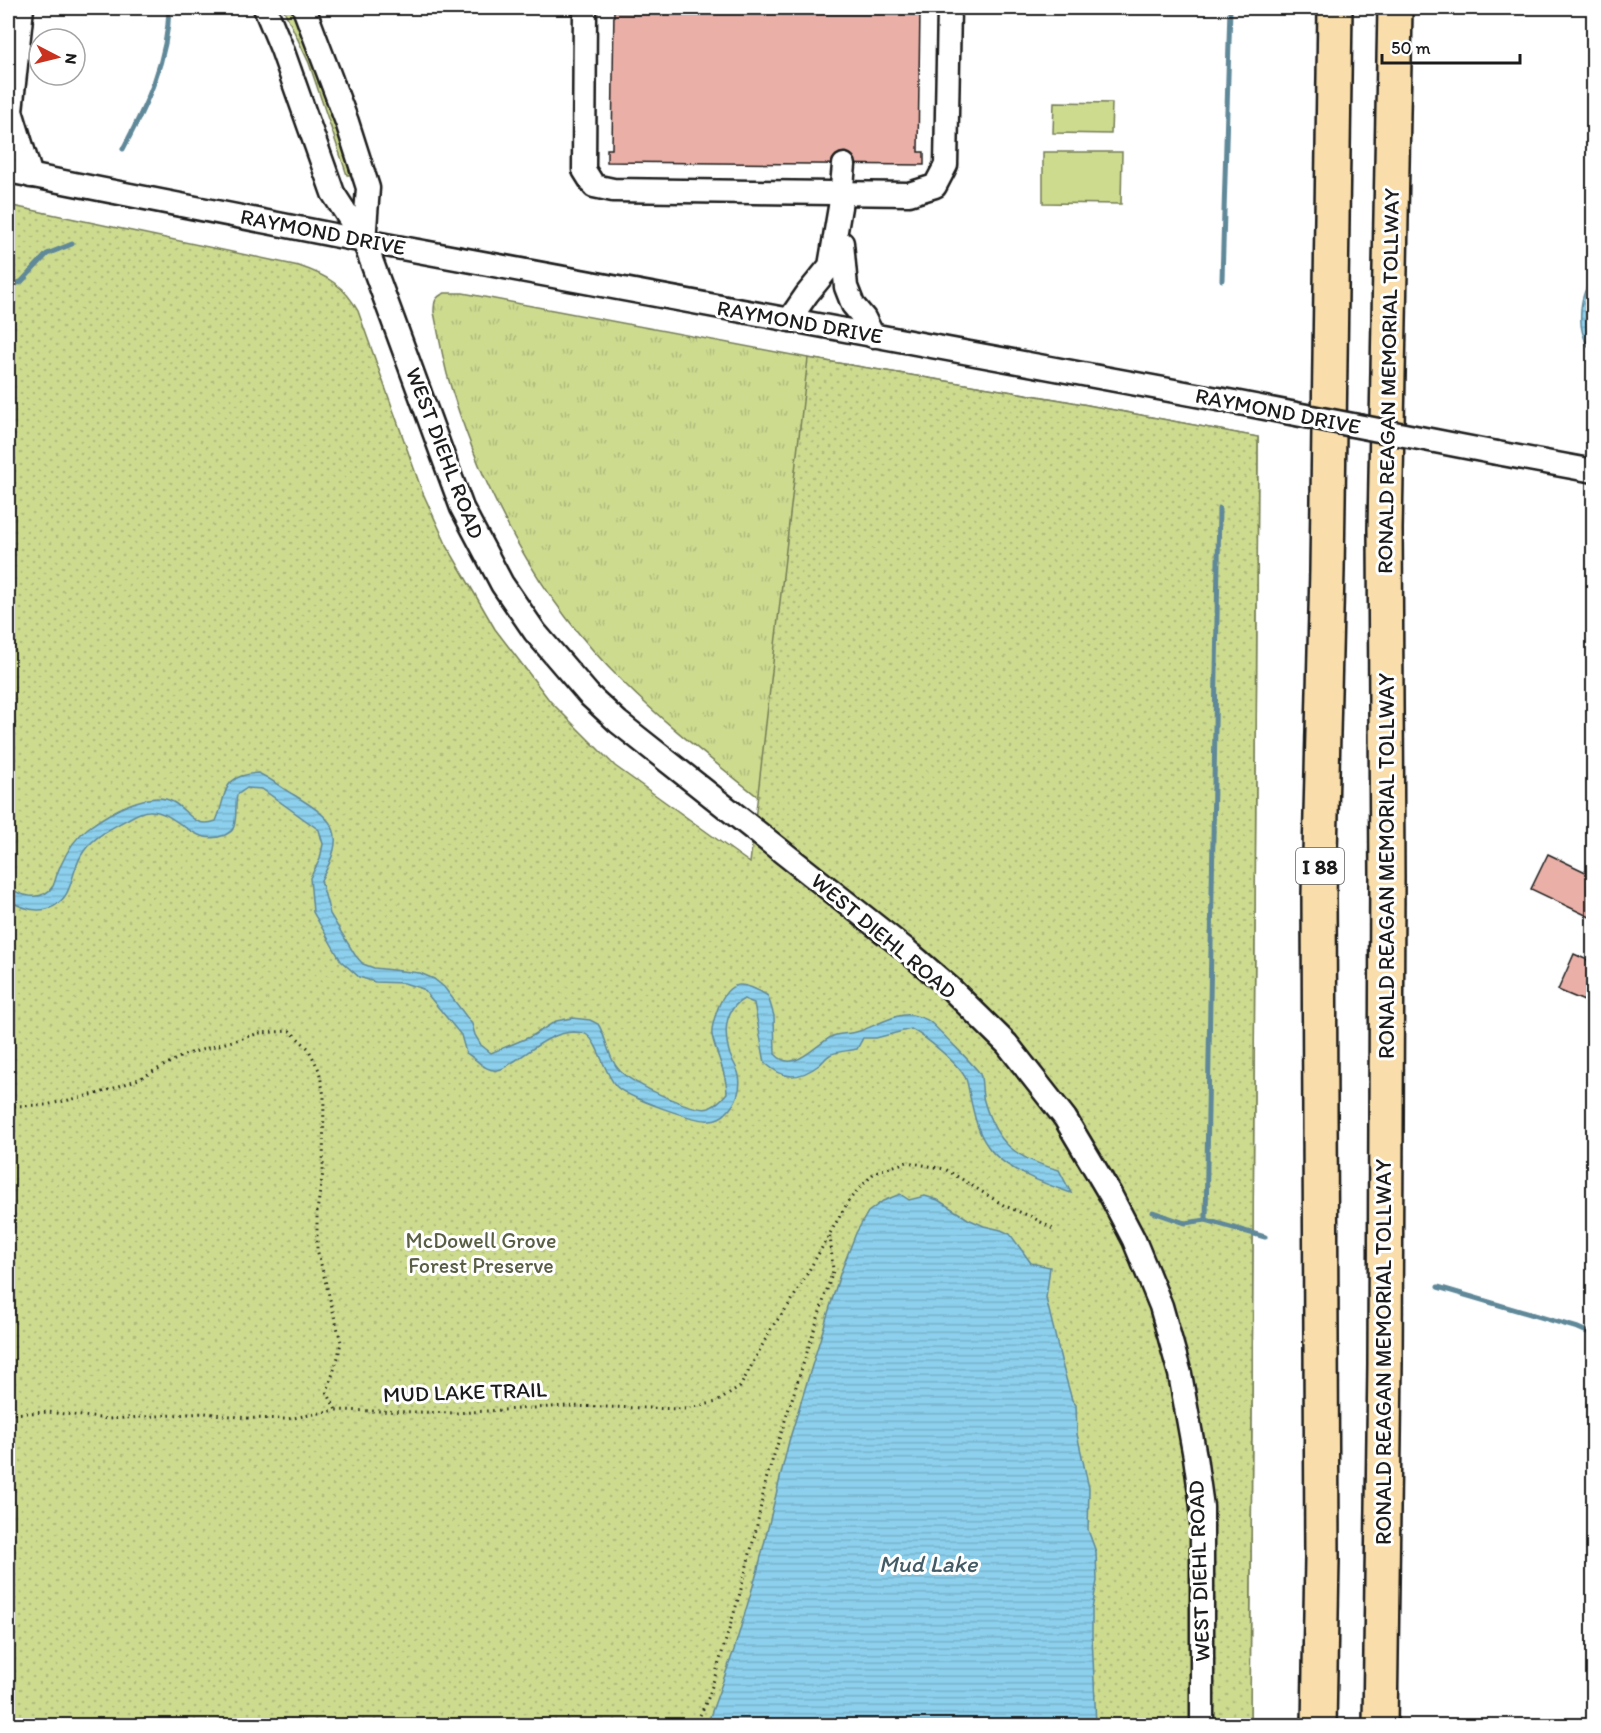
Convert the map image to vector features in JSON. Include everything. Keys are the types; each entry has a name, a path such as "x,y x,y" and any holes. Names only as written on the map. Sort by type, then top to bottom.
{"highway":[{"name":"I 88","path":"1319,1725 1322,1558 1319,895 1327,570 1335,8"},
{"name":"RONALD REAGAN MEMORIAL TOLLWAY","path":"1380,1725 1387,876 1385,529 1395,8"}],"street":[{"path":"22,8 9,112 31,176"},
{"name":"WEST DIEHL ROAD","path":"265,8 282,49 333,193 364,241 462,508 502,584 553,655 589,695 618,722 906,949 1007,1044 1065,1118 1095,1167 1134,1240 1161,1306 1180,1374 1202,1507 1202,1725"},
{"name":"WEST DIEHL ROAD","path":"304,8 347,122 368,188 364,241"},
{"path":"585,8 584,170 594,186 613,190 841,200 909,194 935,186 945,165 949,8"},
{"path":"789,320 830,266 841,200 844,165"},
{"name":"RAYMOND DRIVE","path":"8,171 364,241 1593,471"},
{"path":"841,200 842,264 846,287 853,305 864,318 873,336"}],"path":[{"path":"8,1106 46,1105 100,1093 140,1079 184,1055 260,1033 290,1031 308,1048 319,1070 324,1096 323,1172 317,1211 317,1249 340,1342 338,1357 327,1392 336,1410"},
{"name":"MUD LAKE TRAIL","path":"8,1414 47,1412 110,1419 205,1413 248,1418 288,1419 336,1410 456,1413 566,1406 684,1409 717,1402 740,1387 771,1327 790,1302 849,1200 875,1172 907,1162 945,1169 1005,1206 1032,1217 1053,1230"},
{"path":"695,1725 709,1696 740,1593 766,1480 832,1271 830,1232"}],"green space":[{"path":"283,8 291,8 300,27 352,173 350,175 347,175 309,63"},
{"path":"1054,102 1112,103 1111,134 1053,133"},
{"path":"1043,152 1122,152 1121,204 1043,203"},
{"name":"McDowell Grove Forest Preserve","path":"8,205 299,266 318,273 341,288 358,311 422,491 447,546 495,629 550,701 615,766 750,863 808,358 1061,400 1258,437 1250,1725 8,1726"},
{"path":"445,293 463,293 808,358 1061,400 1258,437 1250,1725 758,797 655,712 592,650 564,615 516,540 476,459 447,374 434,312 436,300"}],"water":[{"path":"1593,280 1593,352 1587,345 1583,333 1581,308 1588,285"},
{"path":"258,773 309,804 328,821 333,830 334,851 321,880 330,914 355,955 363,964 374,968 420,973 434,979 444,987 472,1024 481,1045 491,1053 532,1036 556,1021 572,1018 590,1020 598,1024 613,1061 626,1076 677,1102 709,1108 727,1093 712,1032 722,998 732,987 745,985 768,996 774,1016 775,1054 782,1060 797,1060 839,1034 863,1030 901,1015 916,1016 929,1021 980,1074 983,1098 989,1116 1002,1139 1010,1148 1031,1161 1059,1170 1071,1193 1025,1175 994,1154 978,1128 967,1081 962,1073 942,1051 911,1029 876,1038 863,1038 857,1049 833,1054 805,1073 785,1075 765,1063 754,1003 744,999 732,1010 726,1031 730,1055 740,1081 739,1091 730,1109 723,1116 712,1120 702,1120 676,1113 622,1091 608,1074 591,1039 583,1033 557,1035 542,1042 503,1068 488,1069 466,1053 461,1035 423,989 404,983 375,982 359,977 341,961 313,912 310,878 320,859 323,844 319,830 262,789 247,788 237,795 233,828 225,835 213,838 203,837 159,812 144,812 110,829 88,846 80,857 68,892 59,903 38,910 22,907 8,900 8,886 18,893 31,896 43,895 48,891 53,886 58,870 76,840 88,828 117,810 141,800 164,799 179,806 197,821 209,823 216,821 224,795 231,782 245,775"},
{"name":"Mud Lake","path":"900,1194 909,1200 925,1196 938,1200 968,1219 1010,1234 1031,1263 1050,1267 1046,1298 1072,1400 1076,1405 1077,1434 1089,1488 1088,1530 1096,1552 1097,1581 1092,1609 1092,1635 1096,1725 707,1725 734,1650 758,1569 789,1441 840,1274 856,1233 868,1212 883,1201"}],"building":[{"path":"614,8 920,8 918,152 924,152 924,165 607,162 607,149 612,149"},
{"path":"1548,854 1594,876 1594,919 1531,889"},
{"path":"1574,954 1594,963 1594,993 1589,1003 1558,990"}],"waterway":[{"path":"123,149 155,81 165,45 169,8"},
{"path":"1222,280 1230,8"},
{"path":"8,286 21,282 47,254 72,244"},
{"path":"1206,1220 1219,508"},
{"path":"1153,1212 1185,1223 1206,1220 1265,1237"},
{"path":"1438,1287 1578,1328 1594,1335"}]}
